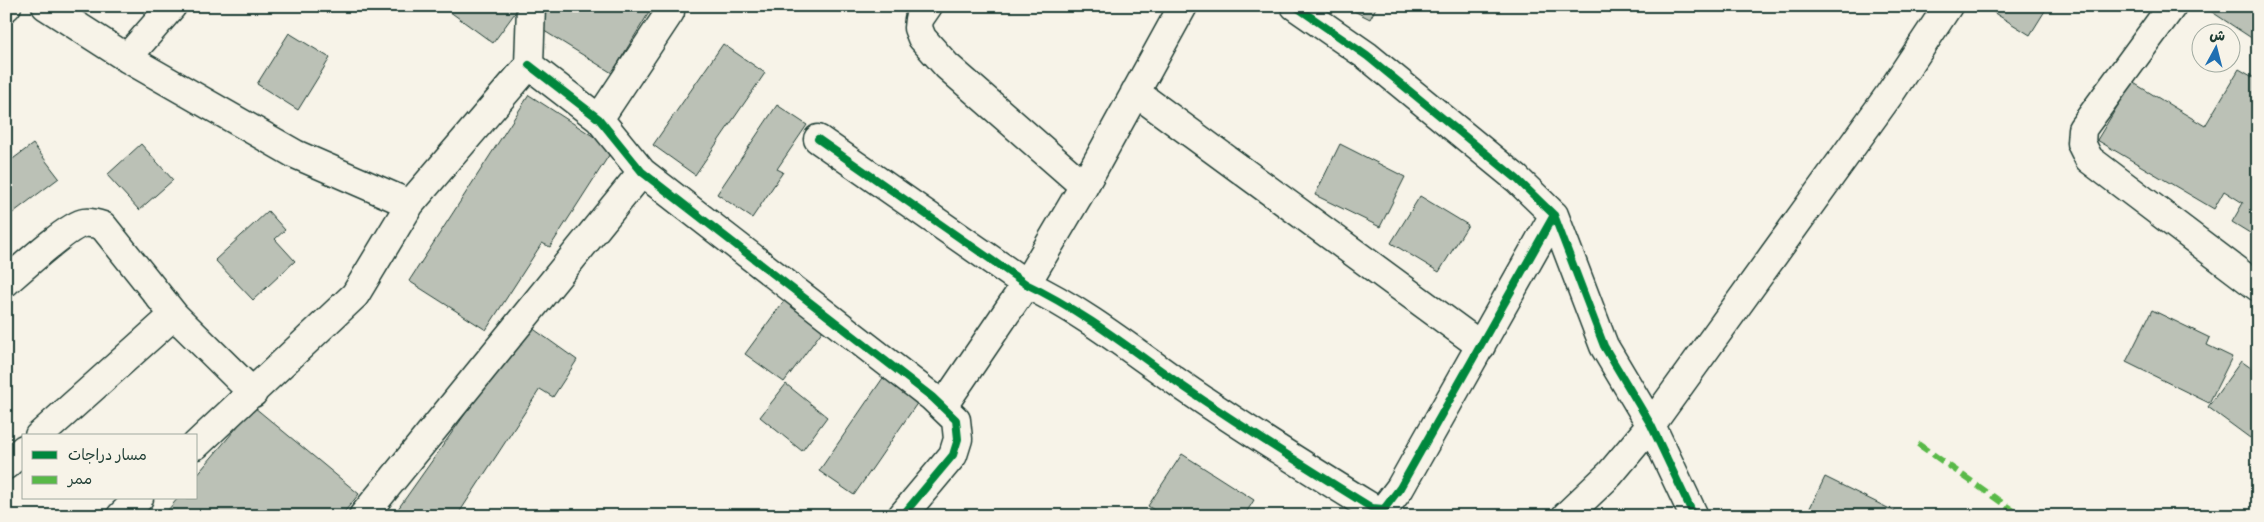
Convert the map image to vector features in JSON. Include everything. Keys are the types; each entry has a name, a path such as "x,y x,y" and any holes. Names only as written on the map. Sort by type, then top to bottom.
{"street":[{"path":"46,6 127,58 295,154 410,204"},
{"path":"127,58 172,6"},
{"path":"198,443 355,295 410,204 529,64 531,6"},
{"path":"928,6 919,19 918,28 928,45 947,66 1084,186"},
{"path":"943,406 1026,284 1084,186 1183,6"},
{"path":"1296,6 1367,56 1517,179 1554,215 1604,346 1651,426 1694,516"},
{"path":"1566,516 1610,474 1651,426 1890,95 1948,6"},
{"path":"2172,6 2082,129 2080,143 2088,159 2258,287"},
{"path":"599,119 670,12"},
{"path":"529,64 599,119 642,172 943,406 956,420 958,439 953,456 902,516"},
{"path":"1135,92 1481,346"},
{"path":"818,139 1026,284 1052,296 1086,318 1186,388 1287,455 1372,508 1390,512 1400,488 1554,215"},
{"path":"363,516 642,172"},
{"path":"6,282 42,250 66,233 82,223 95,223 109,232 174,315 252,393"},
{"path":"41,434 174,315"},
{"path":"6,465 22,452"},
{"path":"120,516 137,500"}],"building":[{"path":"442,6 520,6 493,43"},
{"path":"544,6 653,6 612,73 533,24"},
{"path":"1344,6 1377,6 1370,19"},
{"path":"1983,6 2048,6 2030,35"},
{"path":"2211,6 2258,6 2258,31 2253,39 2242,32 2242,22 2227,22 2209,10"},
{"path":"289,33 330,58 298,110 257,84"},
{"path":"723,44 765,73 695,175 653,145"},
{"path":"2242,71 2258,80 2258,238 2232,222 2243,203 2224,191 2214,209 2097,140 2132,82 2205,126 2237,72"},
{"path":"529,95 613,149 550,247 542,243 486,330 409,281"},
{"path":"777,105 807,125 777,169 783,172 752,218 717,194"},
{"path":"33,144 59,178 6,218 6,164"},
{"path":"141,144 173,180 139,210 107,175"},
{"path":"1340,144 1405,177 1380,227 1315,195"},
{"path":"1420,196 1468,225 1439,272 1391,243"},
{"path":"268,211 285,230 275,239 295,261 253,300 215,260"},
{"path":"786,298 826,326 784,382 745,354"},
{"path":"2152,310 2210,338 2207,345 2232,357 2209,403 2126,362"},
{"path":"528,325 577,360 553,397 540,389 457,516 393,516"},
{"path":"2241,361 2258,373 2258,428 2250,438 2208,407"},
{"path":"885,375 920,399 854,495 819,471"},
{"path":"786,384 827,417 802,451 760,417"},
{"path":"254,407 359,494 341,516 163,516 176,500 198,500 198,474"},
{"path":"1182,454 1254,500 1244,516 1163,516 1148,506"},
{"path":"1825,477 1904,516 1806,516"}],"marked path":[{"path":"1918,444 2021,516"}],"cycle path":[{"path":"1295,6 1367,56 1517,179 1554,215 1604,346 1651,425 1694,516"},
{"path":"529,65 599,119 642,172 932,397 956,420 958,439 953,455 902,516"},
{"path":"818,139 1026,284 1068,306 1231,419 1372,508 1384,509 1400,488 1554,215"}]}
